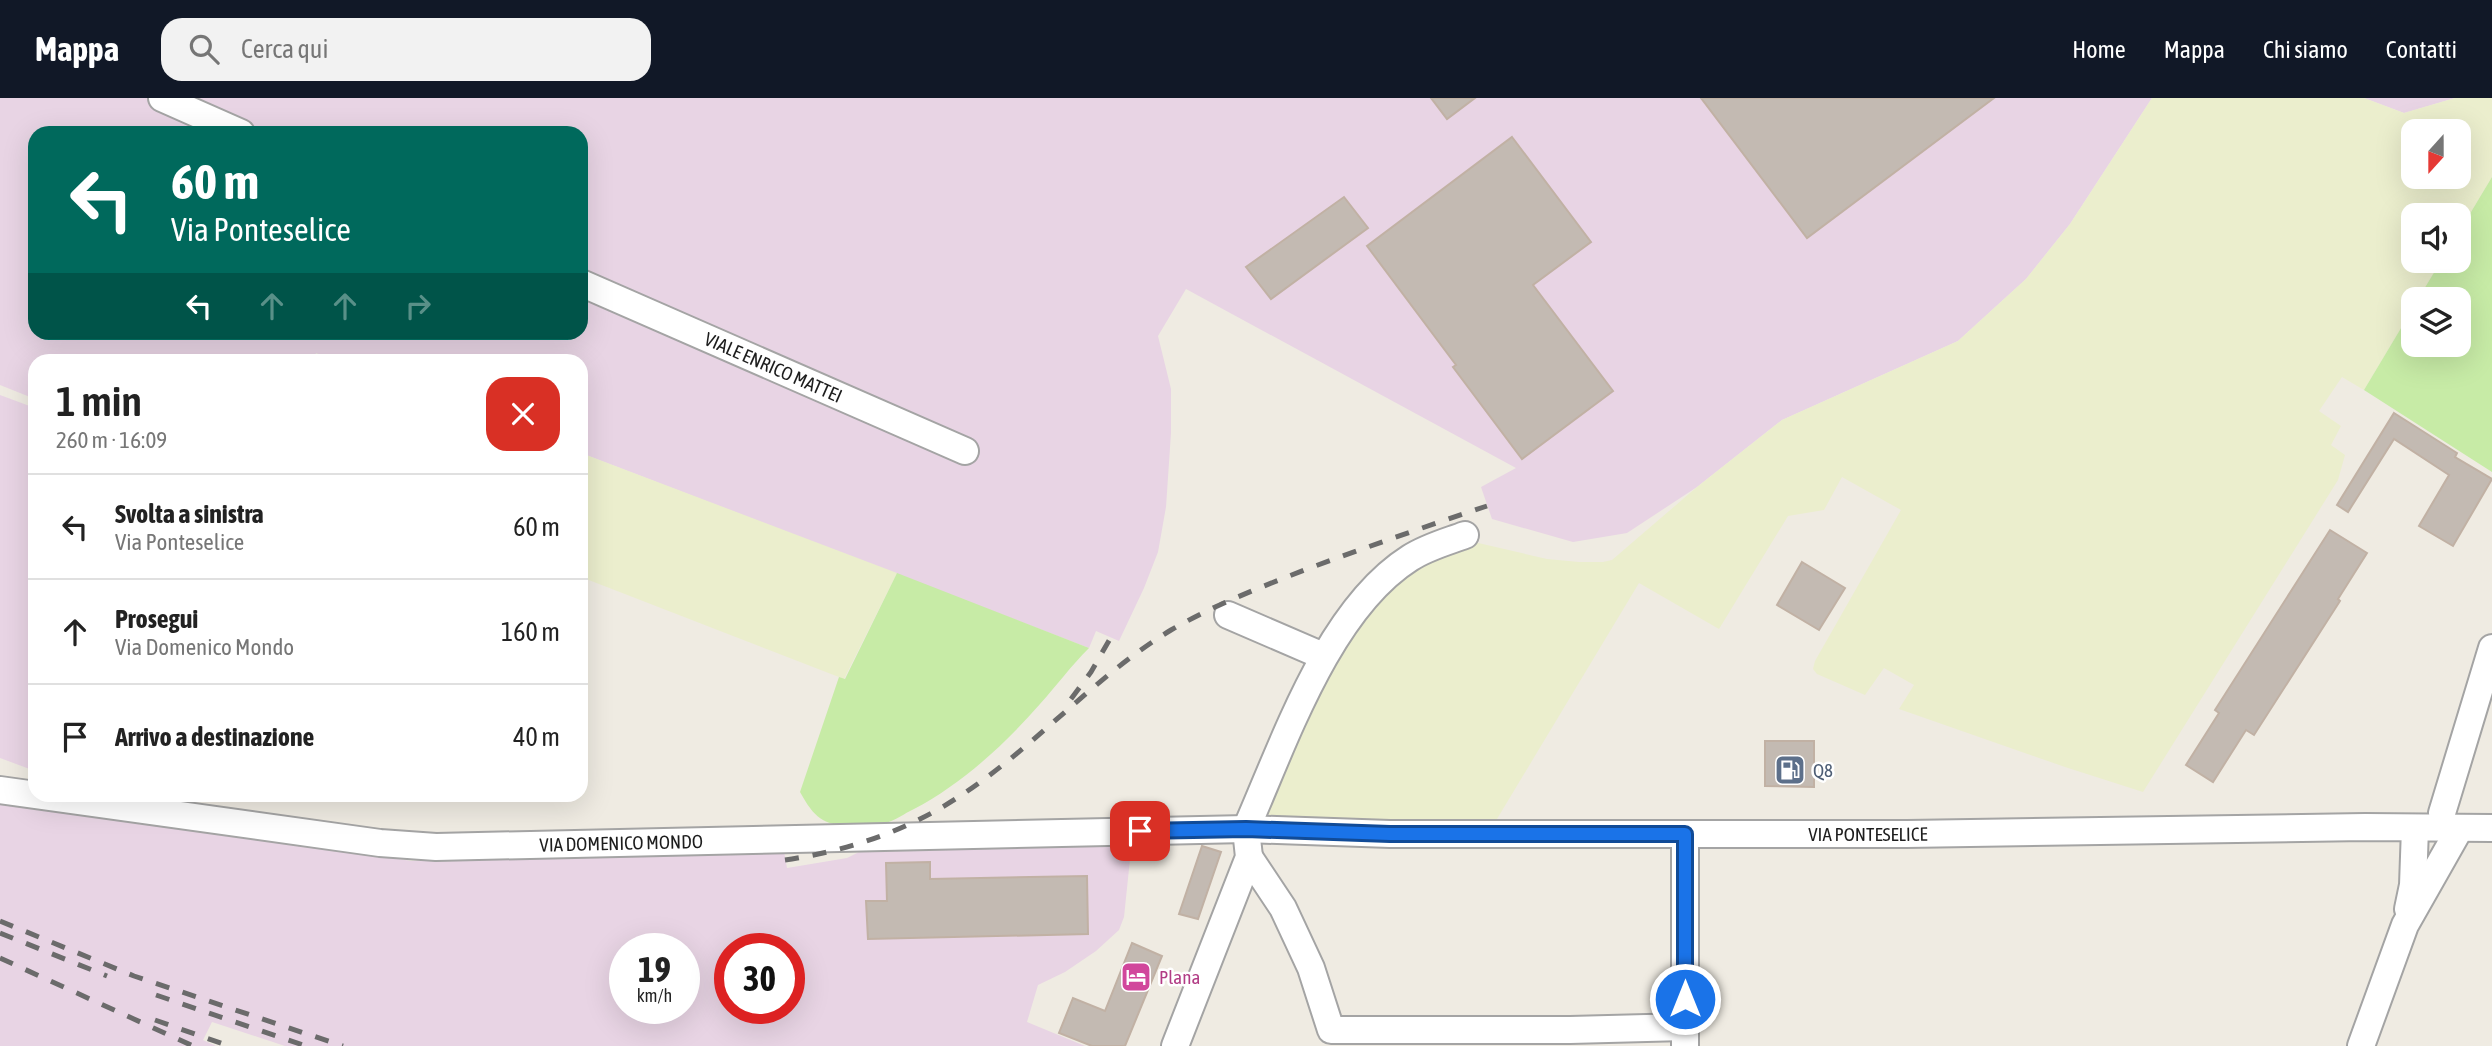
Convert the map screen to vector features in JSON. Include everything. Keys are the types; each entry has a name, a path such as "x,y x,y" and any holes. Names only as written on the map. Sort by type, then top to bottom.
{"street":[{"path":"162,98 225,126"},
{"name":"VIALE ENRICO MATTEI","path":"588,286 965,451"},
{"path":"1175,1046 1249,857 1246,829 1323,656 1385,576 1430,547 1465,536"},
{"path":"1228,615 1323,656"},
{"path":"2361,1046 2405,925 2451,820 2492,648"},
{"name":"VIA DOMENICO MONDO","path":"0,790 28,792"},
{"name":"VIA DOMENICO MONDO","path":"158,802 184,804 380,843 458,847 1246,829"},
{"name":"VIA PONTESELICE","path":"1246,829 1390,834 1893,834 2415,828 2451,820 2492,828"},
{"path":"2405,925 2413,885 2415,828"},
{"path":"1249,857 1283,908 1311,968 1331,1030 1570,1030 1685,1036 1685,834"}],"shaded area":[{"path":"0,98 2152,98 2070,224 2026,279 1958,341 1782,420 1697,487 1627,533 1573,542 1492,519 1481,487 1516,468 1186,289 1158,336 1171,389 1171,433 1166,507 1158,552 1119,641 1096,631 1089,648 588,456 588,354 28,354 28,396 0,385"},
{"path":"2364,98 2455,98 2404,113"},
{"path":"0,395 28,405 28,768 0,758"},
{"path":"0,803 314,844 411,861 784,851 787,868 847,858 859,852 1132,840 1124,917 1119,930 1096,951 1065,972 1038,985 1027,1022 1085,1046 285,1046 212,1022 203,1040 216,1046 0,1046"}],"green space":[{"path":"2152,98 2364,98 2404,113 2455,98 2492,98 2492,177 2471,212 2471,203 2401,203 2401,273 2434,273 2425,287 2401,287 2401,328 2364,390 2342,377 2319,411 2341,426 2331,445 2345,455 2338,480 2143,792 1899,709 1914,685 1884,668 1865,695 1817,674 1813,669 1815,661 1901,510 1842,477 1824,510 1788,516 1719,629 1639,583 1497,819 1276,820 1265,811 1327,665 1397,581 1448,548 1474,542 1547,559 1579,562 1612,560 1697,487 1782,420 1958,341 2026,279 2070,224"},
{"path":"2492,177 2492,472 2364,390 2401,328 2401,357 2471,357 2471,287 2425,287 2434,273 2471,273 2471,212"},
{"path":"588,456 897,573 844,679 588,580"},
{"path":"897,573 1089,648 1012,734 949,788 889,822 848,825 830,823 811,810 800,792 839,677 845,679"}],"building":[{"path":"1431,98 1475,98 1447,119"},
{"path":"1701,98 1994,98 1807,238"},
{"path":"1512,137 1591,242 1533,285 1613,391 1522,459 1367,246"},
{"path":"1344,197 1368,228 1271,299 1246,267"},
{"path":"2394,413 2457,453 2455,457 2492,479 2453,546 2419,526 2449,475 2394,439 2348,512 2337,505"},
{"path":"2330,530 2367,553 2338,599 2340,601 2254,735 2246,730 2213,782 2186,765 2219,713 2215,710"},
{"path":"1802,562 1845,588 1819,630 1777,605"},
{"path":"1765,741 1814,741 1814,787 1765,786"},
{"path":"1202,846 1221,852 1198,919 1179,914"},
{"path":"930,862 930,879 1087,876 1088,934 868,939 866,901 887,901 886,863"},
{"name":"Plana","path":"1132,943 1162,956 1125,1046 1092,1046 1059,1033 1073,998 1105,1011"}],"railway":[{"path":"785,860 855,845 900,828 943,807 990,775 1143,648 1204,612 1307,569 1487,506"},
{"path":"1071,699 1091,672 1111,637"},
{"path":"0,921 134,976 343,1046"},
{"path":"0,933 107,976"},
{"path":"0,958 193,1046"},
{"path":"156,995 306,1046"},
{"path":"155,1020 229,1046"}],"place":[{"name":"Q8","path":"1790,770"},
{"name":"Plana","path":"1136,977"}],"route":[{"path":"1140,831 1246,829 1390,834 1685,834 1685,999"}]}
